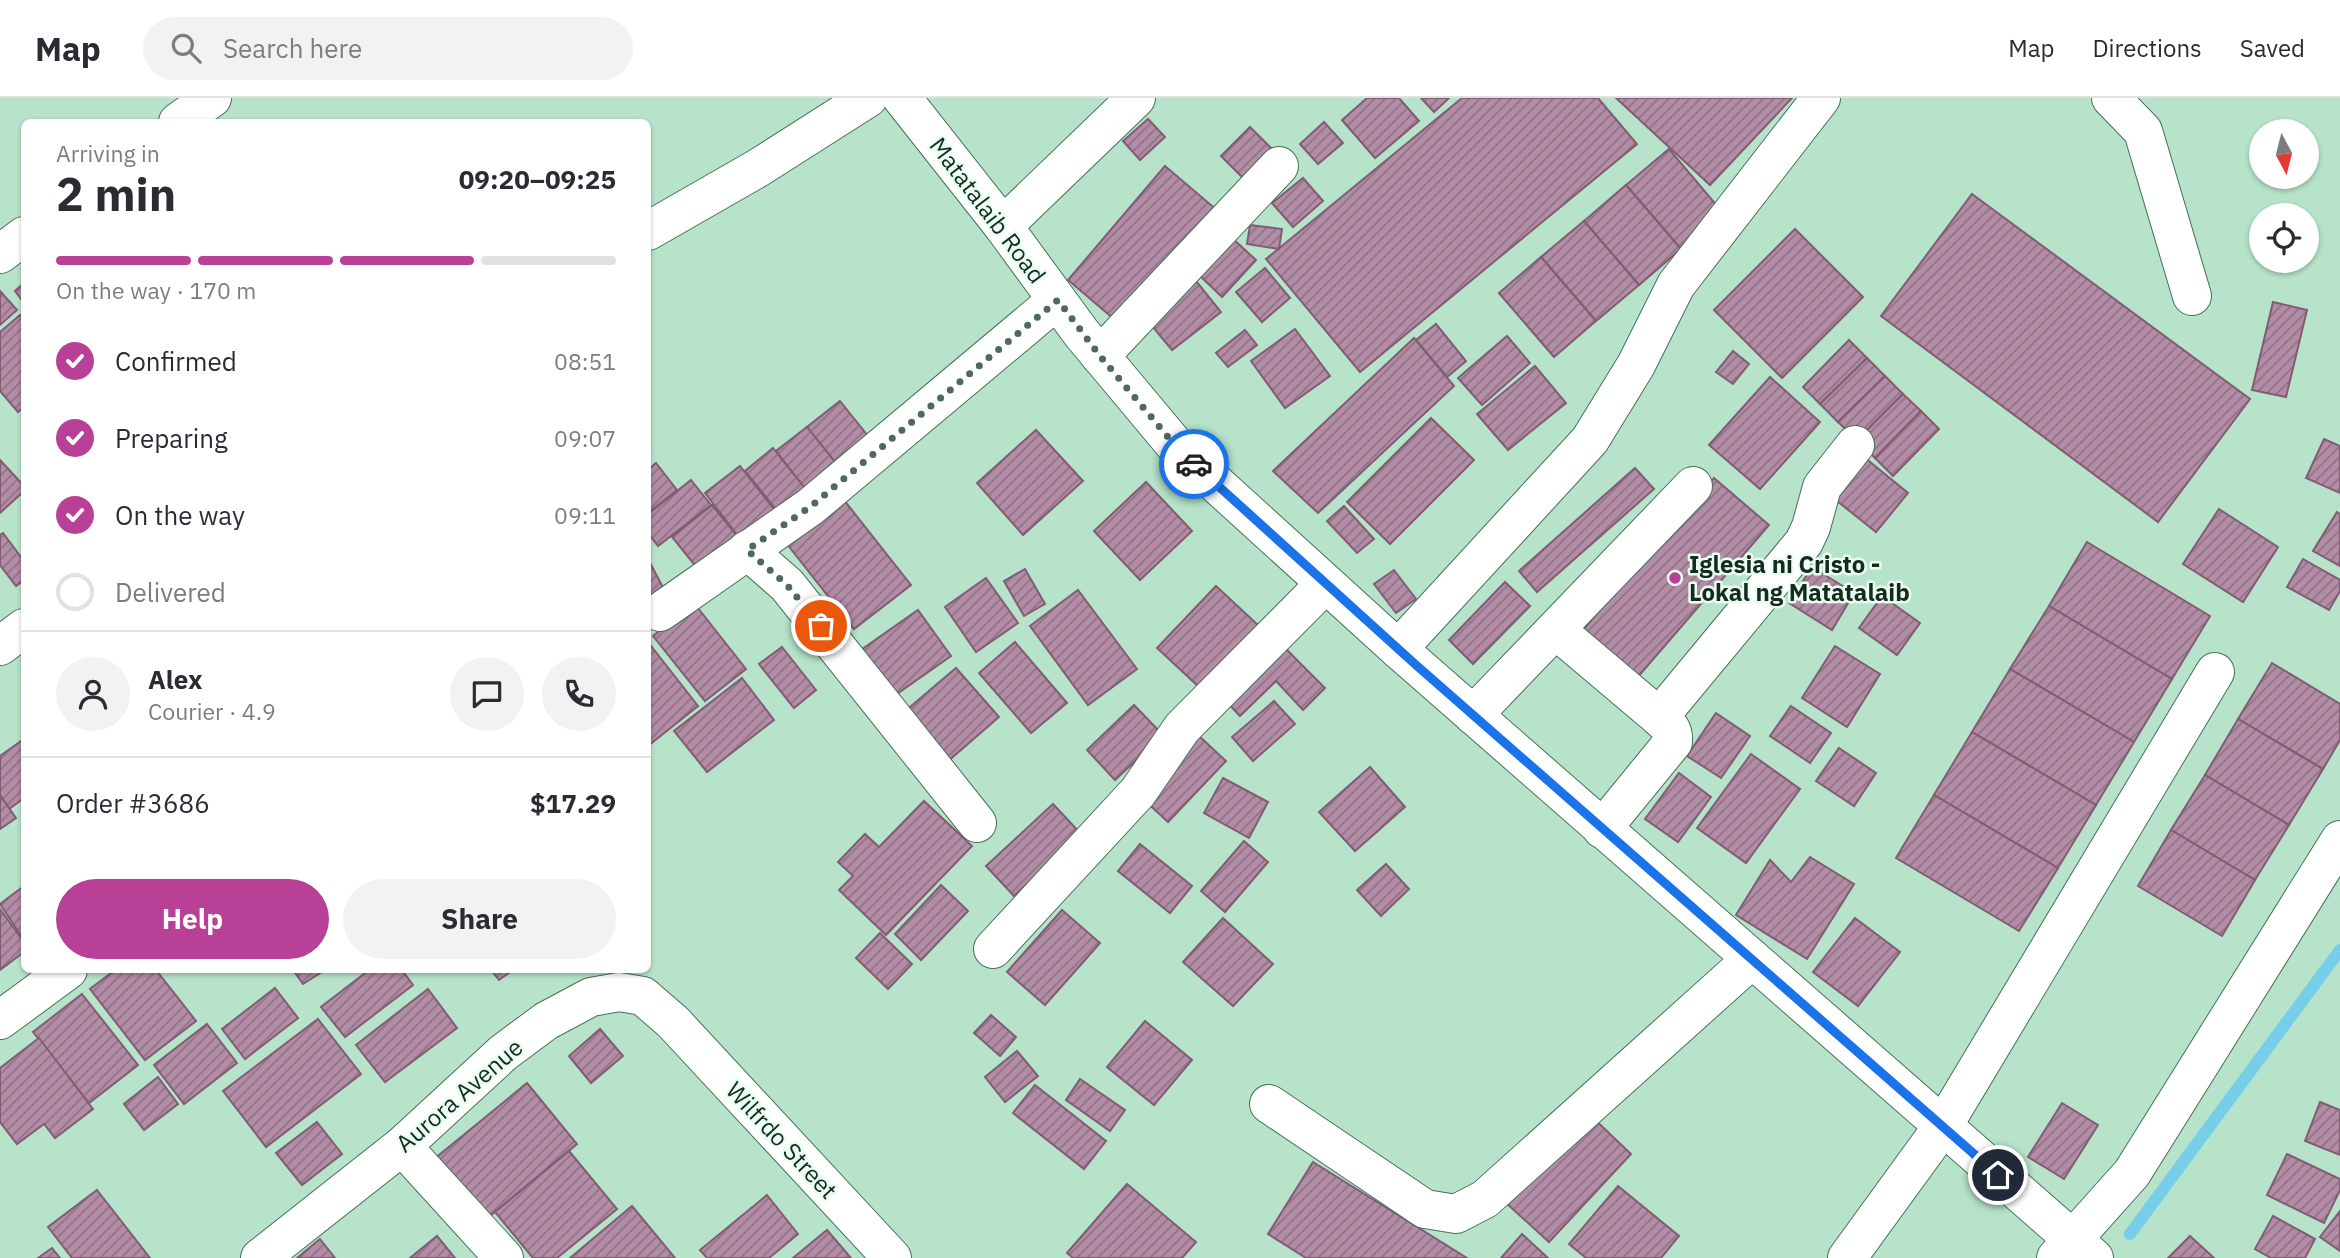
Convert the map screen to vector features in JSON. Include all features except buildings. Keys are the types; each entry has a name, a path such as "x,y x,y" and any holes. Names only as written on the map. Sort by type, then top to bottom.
{"street":[{"path":"182,119 212,98"},
{"path":"651,229 758,168 868,98"},
{"name":"Matatalaib Road","path":"902,98 1003,226 1100,356 1179,450 1398,649 1943,1126 2074,1252"},
{"path":"1003,226 1136,98"},
{"path":"1398,649 1590,440 1636,365 1676,285 1821,98"},
{"path":"2111,98 2143,131 2192,296"},
{"path":"1100,356 1279,166"},
{"path":"0,254 21,238"},
{"path":"660,612 810,507 1058,300"},
{"path":"1659,717 1804,542 1822,487 1855,445"},
{"path":"1473,715 1693,486"},
{"path":"747,550 787,585 976,823"},
{"path":"993,949 1138,792 1182,728 1325,584"},
{"path":"0,646 21,630"},
{"path":"1556,630 1671,727 1674,734 1673,742 1602,829"},
{"path":"1847,1258 1943,1126 2215,672"},
{"path":"2074,1252 2132,1173 2340,840"},
{"path":"1269,1104 1425,1209 1457,1214 1485,1199 1752,959"},
{"path":"0,1020 64,973"},
{"name":"Aurora Avenue","path":"260,1258 402,1146 503,1053 546,1021 591,998 619,992 643,996 673,1022"},
{"name":"Wilfrdo Street","path":"673,1022 892,1258"},
{"path":"402,1146 504,1258"}],"waterway":[{"path":"2130,1234 2340,950"}],"way so far":[{"path":"821,626 787,585 747,550 810,507 1058,300 1100,356 1179,450 1194,464"}],"place":[{"name":"Iglesia ni Cristo - Lokal ng Matatalaib","path":"1675,578"}],"route":[{"path":"1194,464 1284,548 1581,811 1998,1175"}]}
